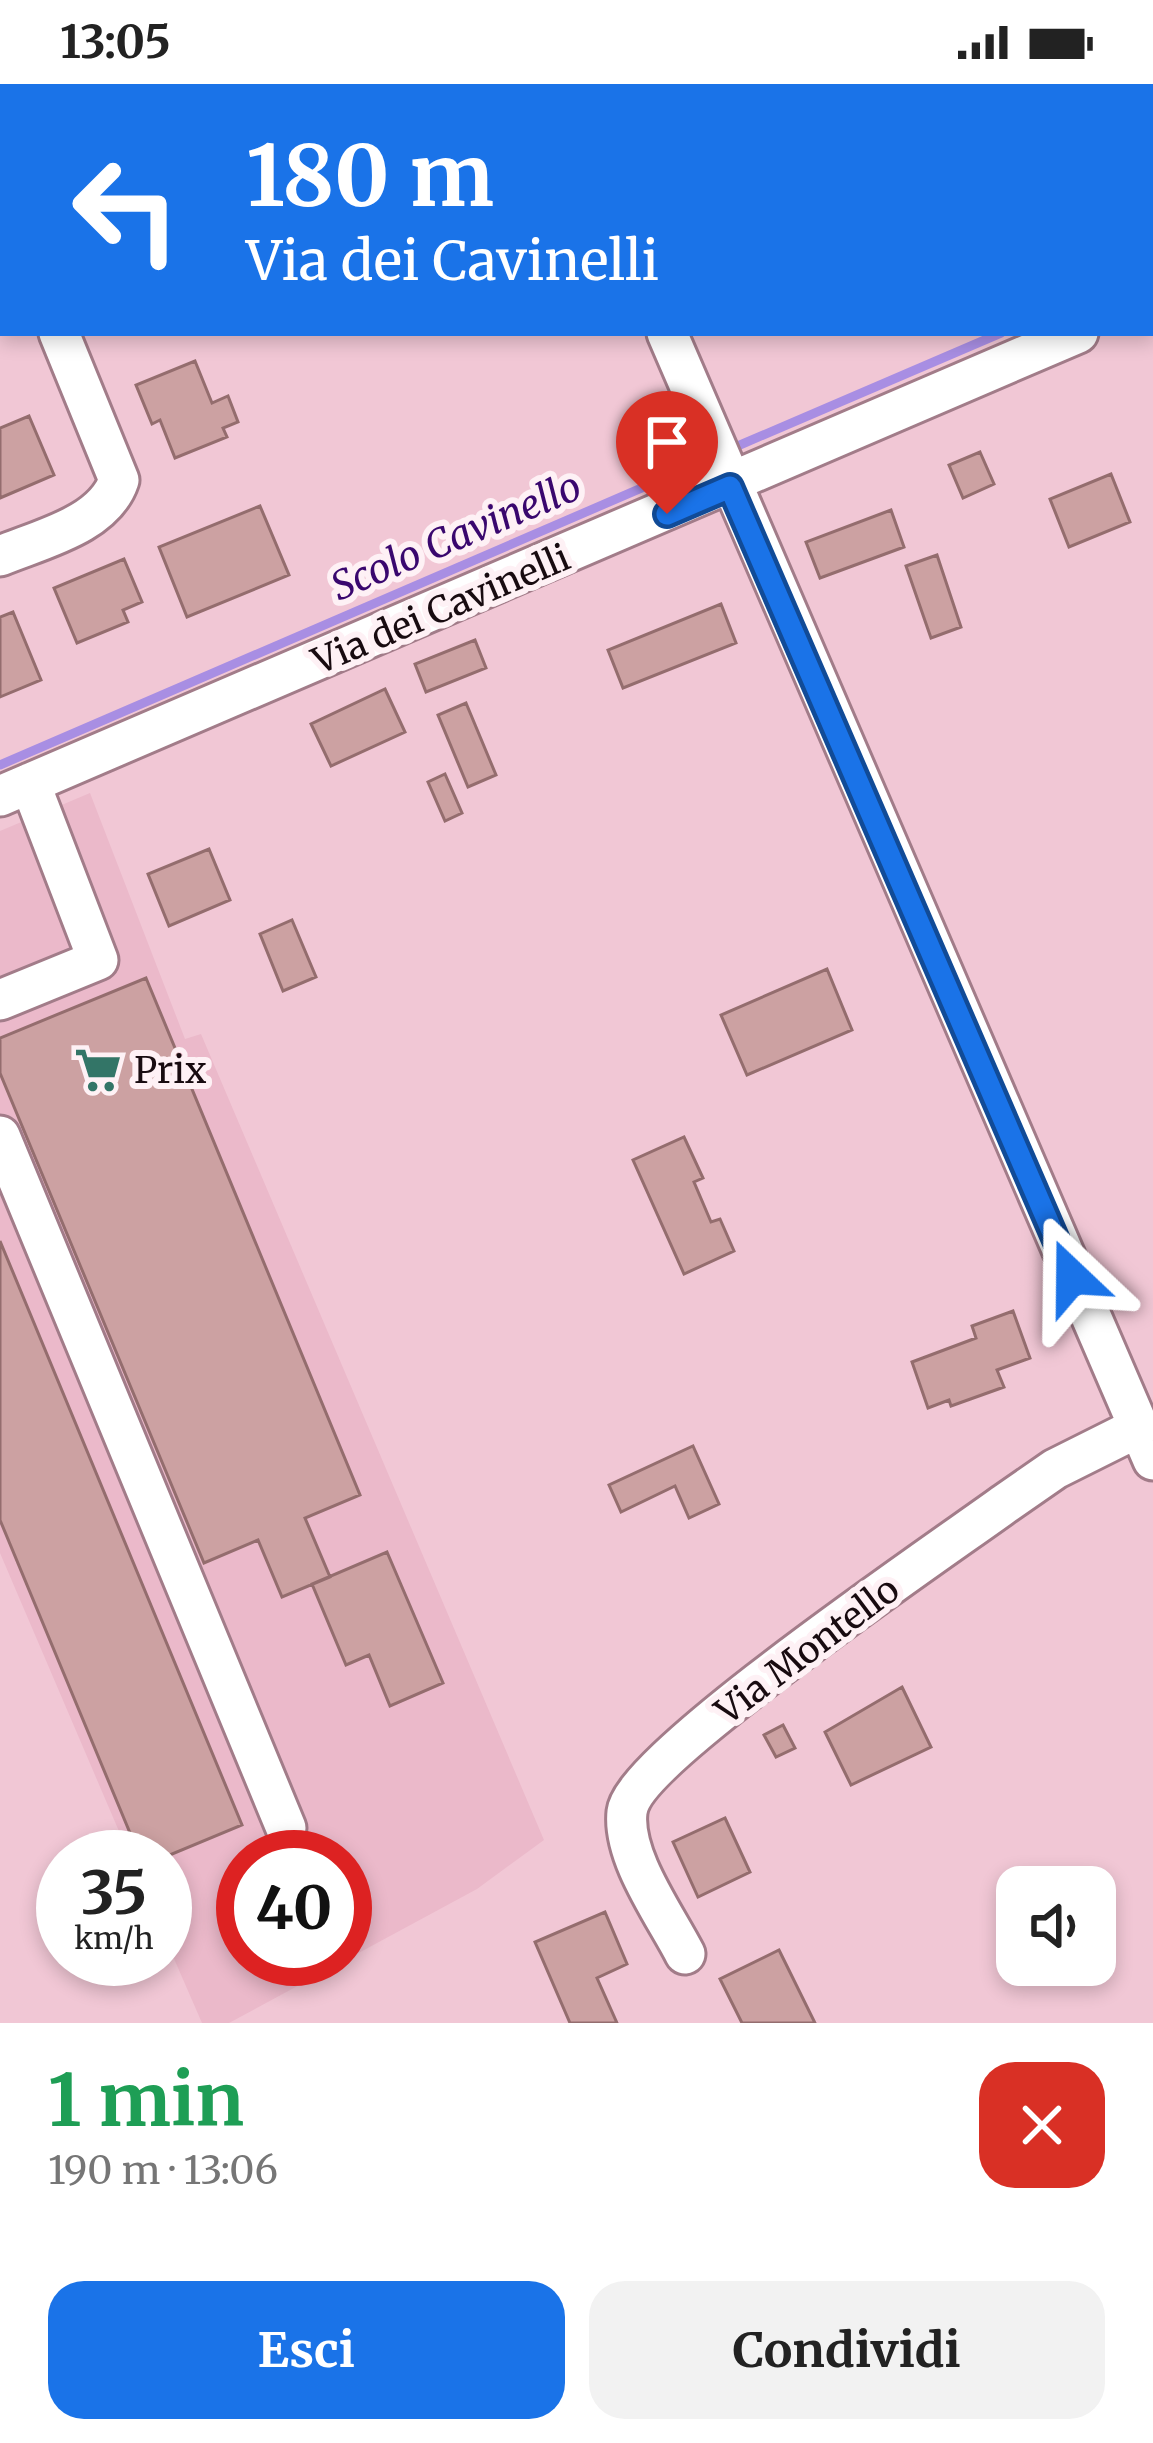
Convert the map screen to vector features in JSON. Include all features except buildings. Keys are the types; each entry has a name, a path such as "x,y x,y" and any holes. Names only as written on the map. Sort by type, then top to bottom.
{"street":[{"path":"0,556 95,514 113,499 118,480 60,336"},
{"name":"Via Montello","path":"669,336 1146,1444 1055,1469 717,1716 653,1773 628,1805 628,1834 685,1954"},
{"name":"Via dei Cavinelli","path":"15,789 720,463 1070,336"},
{"path":"0,1000 98,960 15,789"},
{"path":"0,1136 286,1828"}],"shaded area":[{"path":"90,793 185,1039 201,1034 544,1840 477,1889 372,1946 372,1830 216,1830 216,1986 297,1986 229,2023 202,2023 186,1986 192,1986 192,1830 118,1830 0,1553 0,831"}],"waterway":[{"name":"Scolo Cavinello","path":"726,451 994,336"},
{"name":"Scolo Cavinello","path":"0,765 711,458"}],"place":[{"name":"Prix","path":"98,1070"}],"route":[{"path":"667,514 730,487 1072,1277"}]}
